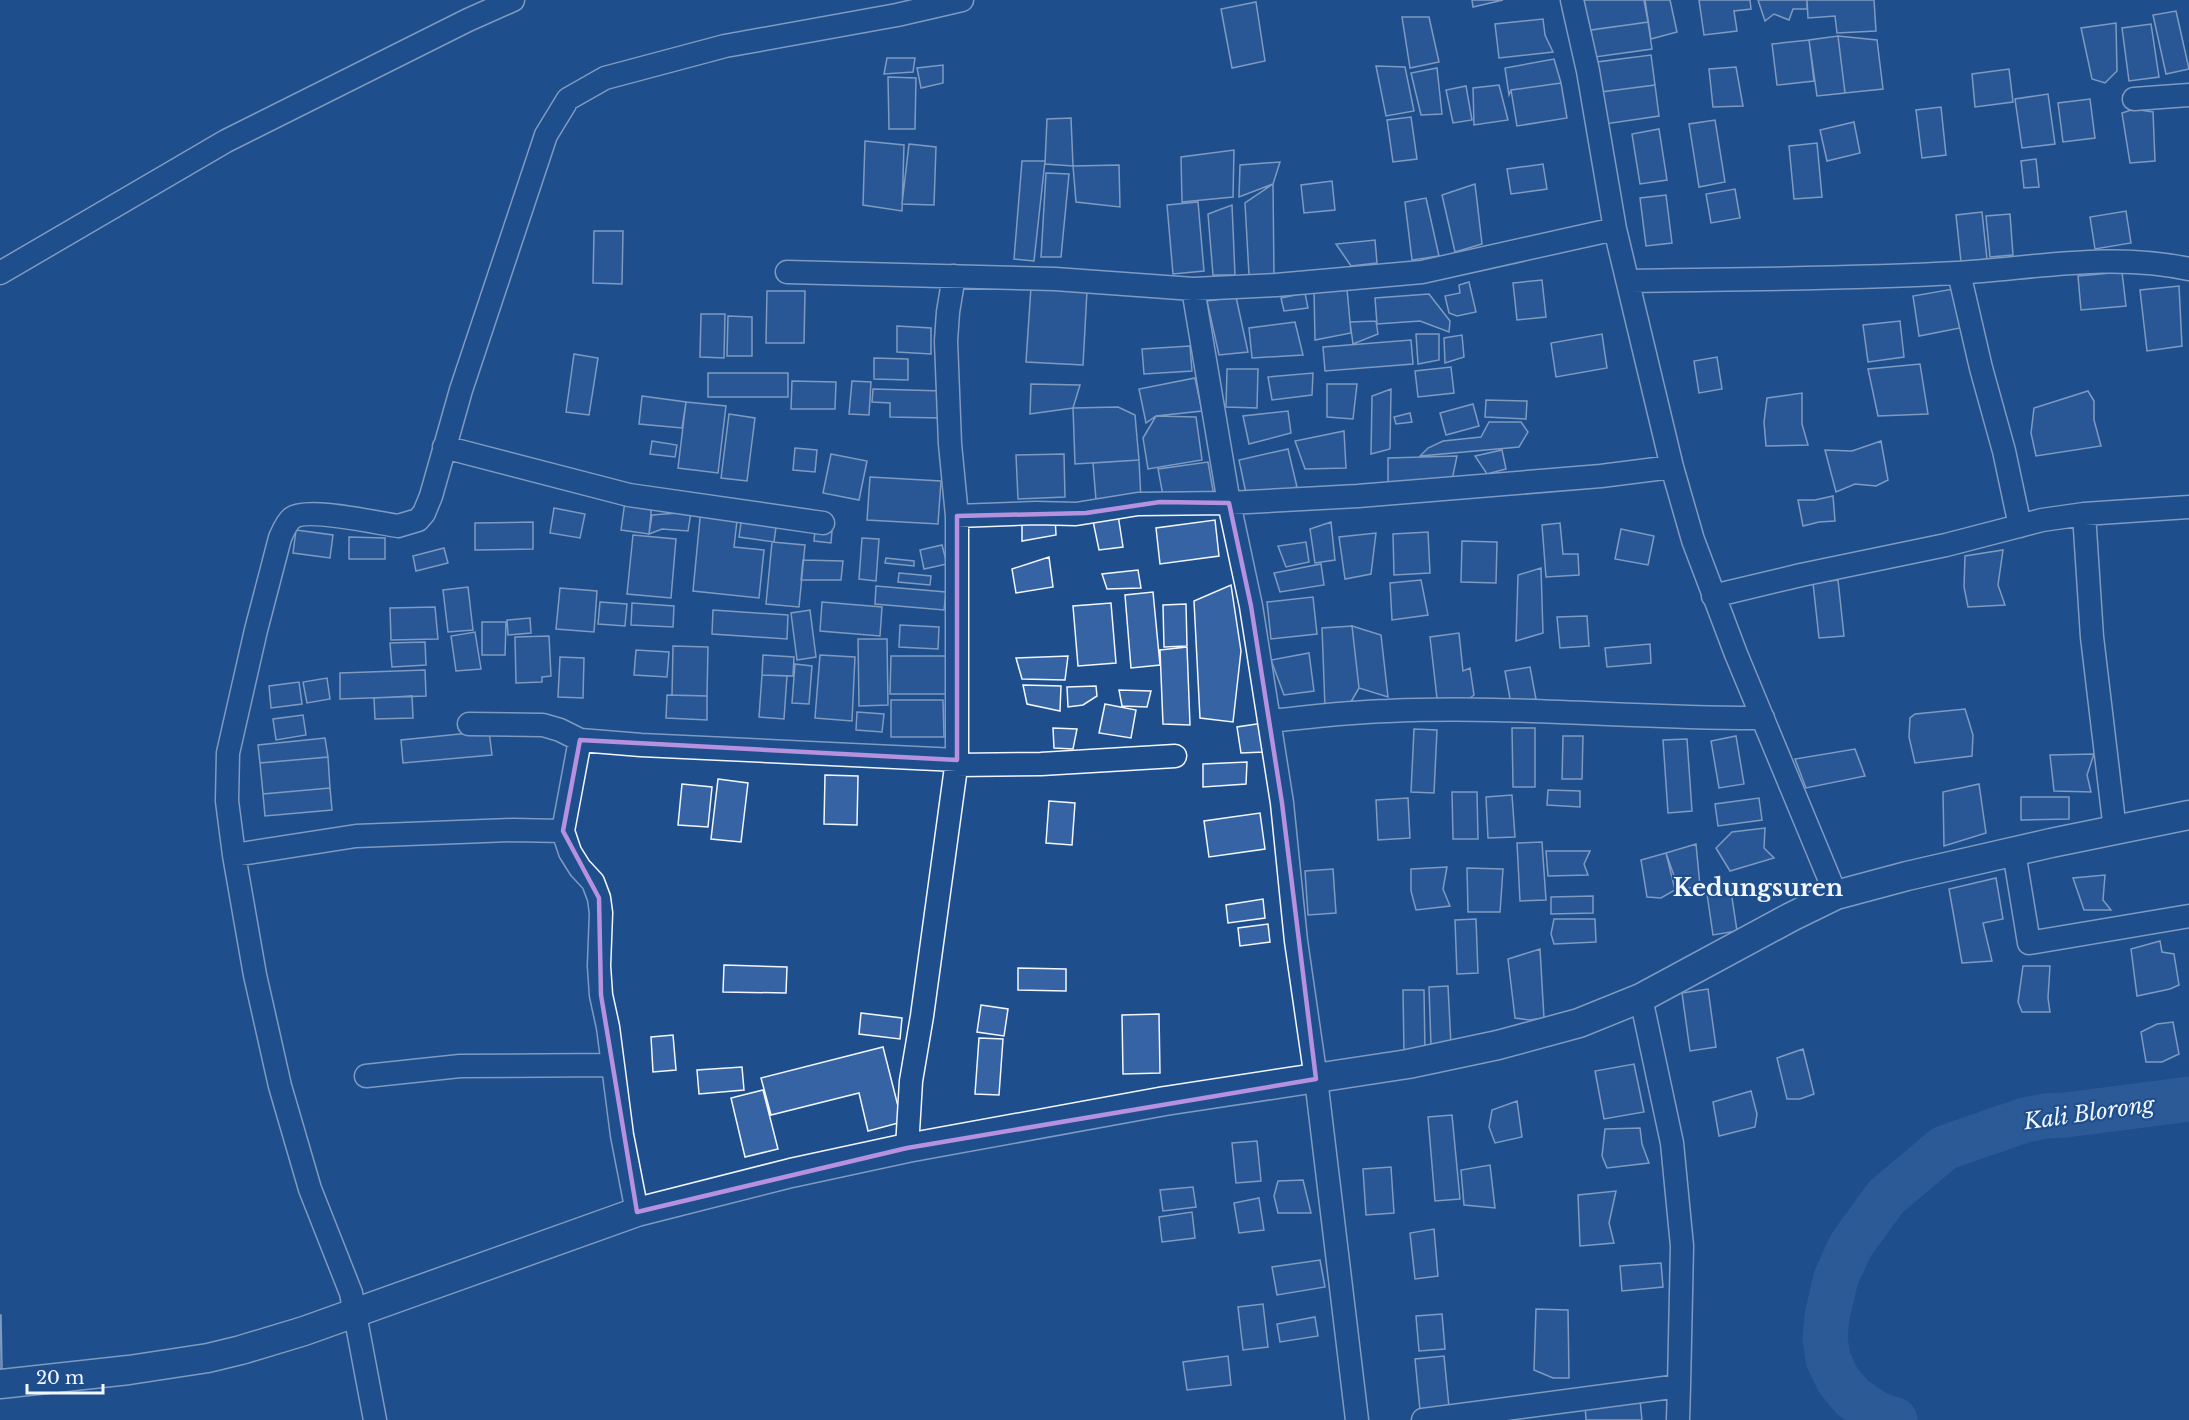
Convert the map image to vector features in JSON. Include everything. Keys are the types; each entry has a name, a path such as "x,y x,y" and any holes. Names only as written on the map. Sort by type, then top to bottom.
{"street":[{"path":"0,273 226,141 468,20 513,0"},
{"path":"375,1420 356,1312 343,1270 310,1189 284,1102 255,975 227,801 228,753 280,538 293,517 308,514 398,526 412,523 424,513 546,135 568,99 605,78 714,48 897,15 962,0"},
{"path":"1572,0 1588,71 1616,229 1672,467 1693,540 1713,596 1836,895"},
{"path":"2134,99 2189,95"},
{"path":"787,273 1055,279 1192,289 1276,285 1422,272 1616,229"},
{"path":"1628,281 1959,273 2078,262 2122,261 2166,264 2189,270"},
{"path":"1959,273 1981,368 2004,451 2020,526"},
{"path":"907,1148 911,1081 956,763 957,516 950,444 947,352 948,312 954,276"},
{"path":"1192,289 1229,503 1251,606 1282,803 1298,961 1316,1079 1357,1420"},
{"path":"444,447 629,495 823,523"},
{"path":"957,516 1086,513 1153,503 1229,503 1358,496 1600,476 1672,467"},
{"path":"1713,596 1946,545 2020,526 2084,514 2189,507"},
{"path":"2084,514 2092,637 2115,830"},
{"path":"1269,721 1390,711 1531,711 1703,718 1763,718"},
{"path":"469,724 543,725 580,740 956,763 1041,764 1175,756"},
{"path":"580,740 563,831 570,852 592,882 599,898 601,995 621,1135 637,1212"},
{"path":"0,1384 129,1370 207,1358 304,1331 637,1212 791,1173 907,1148 1165,1101 1408,1064 1498,1045 1579,1023 1641,998 1836,895 1906,876 2189,815"},
{"path":"234,855 356,836 513,830 563,831"},
{"path":"2014,852 2029,943 2189,916"},
{"path":"1641,998 1672,1143 1681,1235 1682,1292 1678,1420"},
{"path":"366,1076 460,1066 612,1065"},
{"path":"1423,1420 1679,1386"}],"highlighted area":[{"path":"1160,502 1229,503 1251,606 1282,803 1316,1079 907,1148 637,1212 601,995 599,898 563,831 580,740 957,760 957,516 1086,513"}],"building":[{"path":"1472,0 1503,0 1473,7"},
{"path":"1644,0 1648,22 1585,31 1581,1"},
{"path":"1645,0 1670,0 1677,32 1651,39"},
{"path":"1699,0 1750,0 1751,9 1734,11 1737,31 1704,35"},
{"path":"1758,0 1807,0 1807,9 1793,9 1789,20 1774,14 1765,21"},
{"path":"1807,0 1874,0 1876,31 1837,33 1835,16 1808,18"},
{"path":"1256,2 1265,61 1232,68 1221,9"},
{"path":"2176,11 2189,69 2166,74 2153,15"},
{"path":"1402,17 1429,17 1439,62 1410,68"},
{"path":"1543,19 1545,35 1553,52 1499,58 1495,24"},
{"path":"1648,22 1652,49 1595,57 1591,30"},
{"path":"2116,23 2117,71 2105,83 2092,79 2081,28"},
{"path":"2151,24 2159,77 2129,81 2122,28"},
{"path":"1838,36 1845,93 1817,96 1809,40"},
{"path":"1838,36 1877,40 1883,89 1845,93"},
{"path":"1809,40 1814,81 1777,85 1772,44"},
{"path":"1651,55 1655,85 1601,92 1597,62"},
{"path":"887,58 915,58 913,72 884,74"},
{"path":"1554,59 1561,83 1511,90 1509,95 1505,68"},
{"path":"943,65 943,83 921,88 917,68"},
{"path":"1376,66 1405,67 1414,111 1386,116"},
{"path":"1736,67 1743,106 1713,107 1709,69"},
{"path":"1437,68 1442,114 1421,115 1411,73"},
{"path":"2009,69 2013,102 1975,107 1972,74"},
{"path":"888,77 916,78 915,129 889,129"},
{"path":"1561,83 1567,118 1517,126 1511,90"},
{"path":"1499,85 1508,120 1474,125 1473,88"},
{"path":"1655,85 1659,116 1605,124 1601,92"},
{"path":"1466,86 1472,120 1453,123 1446,90"},
{"path":"2048,94 2055,144 2022,148 2015,99"},
{"path":"2090,99 2095,138 2063,142 2058,103"},
{"path":"1941,107 1946,155 1922,158 1916,110"},
{"path":"2134,109 2153,112 2155,161 2130,163 2122,113"},
{"path":"1411,117 1417,159 1393,162 1387,120"},
{"path":"1071,118 1073,166 1045,164 1047,119"},
{"path":"1715,120 1725,182 1699,187 1689,124"},
{"path":"1854,122 1860,153 1827,161 1820,130"},
{"path":"1659,129 1667,180 1640,184 1632,134"},
{"path":"865,141 904,145 902,211 863,205"},
{"path":"1817,143 1822,197 1794,199 1789,146"},
{"path":"909,144 936,147 934,205 902,204"},
{"path":"1234,150 1233,197 1182,202 1181,157"},
{"path":"2036,159 2039,187 2024,188 2021,161"},
{"path":"1022,161 1045,161 1034,261 1014,259"},
{"path":"1280,162 1273,184 1239,197 1240,165"},
{"path":"1543,164 1547,189 1511,194 1507,169"},
{"path":"1119,165 1120,207 1076,202 1073,166"},
{"path":"1046,173 1069,174 1061,257 1041,257"},
{"path":"1332,181 1335,210 1304,213 1301,185"},
{"path":"1273,184 1274,276 1249,275 1245,203"},
{"path":"1475,184 1482,244 1455,252 1442,195"},
{"path":"1735,189 1740,218 1711,223 1706,194"},
{"path":"1666,195 1672,243 1646,246 1640,198"},
{"path":"1426,198 1439,256 1412,260 1405,202"},
{"path":"1198,202 1204,271 1173,274 1167,205"},
{"path":"1232,205 1235,275 1213,275 1208,214"},
{"path":"2126,211 2131,243 2095,249 2090,217"},
{"path":"1982,212 1987,259 1961,262 1956,215"},
{"path":"2010,214 2013,255 1990,257 1986,216"},
{"path":"594,231 623,231 622,284 593,283"},
{"path":"1375,240 1377,263 1351,266 1336,244"},
{"path":"2122,272 2126,306 2081,310 2078,276"},
{"path":"1542,280 1546,317 1517,320 1513,283"},
{"path":"1469,282 1476,312 1457,316 1449,313 1445,296 1460,293 1459,285"},
{"path":"2179,286 2182,346 2147,351 2140,290"},
{"path":"1031,287 1087,291 1083,365 1026,362"},
{"path":"1347,289 1351,333 1315,340 1314,291"},
{"path":"1953,289 1960,328 1919,336 1913,296"},
{"path":"767,291 805,291 804,343 766,343"},
{"path":"1305,293 1308,308 1284,311 1281,298"},
{"path":"1429,294 1450,321 1449,332 1420,321 1377,324 1375,298"},
{"path":"1236,297 1248,352 1219,355 1207,301"},
{"path":"701,314 725,314 724,358 700,357"},
{"path":"728,316 752,317 752,356 727,356"},
{"path":"1376,321 1378,334 1353,344 1350,322"},
{"path":"1900,321 1904,357 1868,362 1863,325"},
{"path":"1295,322 1303,355 1252,358 1249,328"},
{"path":"897,326 931,328 931,354 897,352"},
{"path":"1416,334 1439,334 1439,360 1418,364"},
{"path":"1602,334 1607,368 1556,377 1551,343"},
{"path":"1462,335 1464,357 1445,363 1444,338"},
{"path":"1411,340 1413,364 1325,371 1323,347"},
{"path":"1190,346 1192,371 1144,374 1142,349"},
{"path":"574,354 598,358 589,415 566,412"},
{"path":"1717,357 1722,389 1699,393 1694,361"},
{"path":"874,358 908,359 908,380 874,379"},
{"path":"1920,364 1928,414 1878,416 1868,369"},
{"path":"1451,367 1454,393 1418,397 1415,371"},
{"path":"1227,369 1258,369 1257,408 1226,407"},
{"path":"708,373 788,373 788,397 708,397"},
{"path":"1313,373 1312,395 1272,400 1268,377"},
{"path":"1195,378 1202,411 1156,416 1146,423 1139,389"},
{"path":"792,381 836,382 835,409 791,409"},
{"path":"852,381 871,382 869,415 849,414"},
{"path":"1031,384 1080,385 1073,408 1030,414"},
{"path":"1327,384 1357,384 1353,419 1327,417"},
{"path":"873,389 943,391 942,418 890,417 890,403 872,402"},
{"path":"1391,389 1390,449 1371,454 1372,396"},
{"path":"2088,391 2094,401 2094,420 2101,446 2036,456 2031,433 2034,408"},
{"path":"1802,393 1802,424 1808,445 1766,446 1764,422 1767,398"},
{"path":"642,396 686,402 682,428 639,424"},
{"path":"1486,400 1527,401 1526,419 1485,417"},
{"path":"686,402 726,406 718,473 678,468"},
{"path":"1473,404 1479,426 1446,435 1440,413"},
{"path":"1118,407 1135,415 1139,460 1075,464 1073,408"},
{"path":"1288,411 1291,433 1249,444 1243,416"},
{"path":"1410,413 1412,422 1396,424 1394,417"},
{"path":"729,414 755,418 747,481 721,478"},
{"path":"1156,416 1196,417 1202,460 1148,469 1143,438"},
{"path":"1489,422 1521,422 1528,432 1519,447 1420,456 1428,448 1443,441 1481,437"},
{"path":"1344,431 1346,468 1305,469 1295,441"},
{"path":"652,441 677,445 675,457 650,454"},
{"path":"1881,441 1888,480 1876,486 1855,484 1836,492 1825,450 1852,451"},
{"path":"795,448 817,450 815,472 793,470"},
{"path":"1288,449 1297,487 1247,498 1239,460"},
{"path":"1502,450 1506,469 1487,474 1475,456"},
{"path":"831,454 867,461 859,500 823,493"},
{"path":"1064,454 1065,497 1018,499 1016,455"},
{"path":"1457,456 1453,484 1388,486 1388,458"},
{"path":"1139,460 1141,500 1096,500 1093,463"},
{"path":"1208,462 1214,496 1164,501 1158,469"},
{"path":"870,477 941,481 938,524 867,520"},
{"path":"1833,496 1835,521 1803,526 1798,500 1815,500"},
{"path":"625,501 652,503 649,534 621,530"},
{"path":"554,508 585,514 580,538 550,533"},
{"path":"701,508 738,512 734,547 764,550 759,598 693,591"},
{"path":"691,512 688,531 662,529 649,534 652,515"},
{"path":"1118,515 1123,547 1099,550 1093,521"},
{"path":"742,516 777,520 774,542 739,537"},
{"path":"1055,516 1056,535 1022,541 1022,521"},
{"path":"1215,520 1219,556 1160,564 1156,528"},
{"path":"533,522 533,549 475,550 475,523"},
{"path":"1331,522 1335,560 1315,563 1310,529"},
{"path":"1560,523 1563,554 1578,554 1579,575 1546,577 1542,525"},
{"path":"1621,529 1654,536 1648,565 1615,559"},
{"path":"296,530 333,535 330,558 293,553"},
{"path":"815,530 832,531 831,543 814,541"},
{"path":"1428,532 1430,573 1394,575 1393,534"},
{"path":"1376,533 1371,574 1345,579 1339,537"},
{"path":"633,535 676,539 671,598 627,594"},
{"path":"349,537 385,538 385,559 349,559"},
{"path":"862,538 879,539 876,581 859,579"},
{"path":"1462,541 1497,542 1496,583 1461,582"},
{"path":"772,542 805,545 799,607 766,604"},
{"path":"1306,542 1309,562 1286,567 1278,546"},
{"path":"942,545 947,564 924,569 920,550"},
{"path":"444,548 448,563 416,571 413,556"},
{"path":"2003,550 1998,585 2005,605 1968,607 1964,587 1965,556"},
{"path":"1049,557 1053,587 1016,593 1012,569"},
{"path":"886,558 914,561 914,566 885,563"},
{"path":"803,560 843,561 841,580 801,580"},
{"path":"1321,564 1324,585 1280,592 1274,573"},
{"path":"1541,568 1543,633 1516,641 1518,575"},
{"path":"1138,570 1141,588 1107,589 1102,574"},
{"path":"899,573 931,576 930,585 898,582"},
{"path":"1421,580 1428,615 1392,620 1390,583"},
{"path":"1838,580 1844,636 1819,638 1813,583"},
{"path":"1231,585 1241,651 1233,722 1200,718 1194,601"},
{"path":"876,586 946,592 944,610 875,604"},
{"path":"468,587 473,630 448,632 443,590"},
{"path":"560,588 597,591 594,632 556,629"},
{"path":"1153,592 1160,665 1131,668 1125,595"},
{"path":"1313,597 1317,634 1271,639 1267,602"},
{"path":"600,602 627,604 625,626 598,624"},
{"path":"822,602 882,607 880,636 820,631"},
{"path":"632,603 674,606 673,627 631,625"},
{"path":"1111,603 1116,663 1078,666 1073,606"},
{"path":"1186,604 1187,646 1164,647 1163,605"},
{"path":"435,607 438,639 391,640 390,608"},
{"path":"713,610 788,615 787,639 712,634"},
{"path":"810,610 816,657 797,660 791,613"},
{"path":"1587,616 1589,646 1560,648 1557,617"},
{"path":"530,618 531,633 508,635 507,620"},
{"path":"482,622 506,622 505,655 482,655"},
{"path":"900,625 939,627 938,649 899,647"},
{"path":"1352,626 1359,688 1348,707 1325,708 1322,628"},
{"path":"1352,626 1381,635 1388,697 1359,688"},
{"path":"475,632 481,669 456,671 451,636"},
{"path":"1459,633 1463,671 1470,668 1474,695 1462,704 1438,707 1430,637"},
{"path":"549,636 551,676 542,677 542,682 516,683 515,637"},
{"path":"858,639 887,639 888,705 859,706"},
{"path":"425,642 426,665 392,667 390,643"},
{"path":"1650,644 1651,663 1607,667 1605,648"},
{"path":"673,646 708,647 707,696 672,695"},
{"path":"1187,647 1190,725 1163,724 1160,650"},
{"path":"636,650 669,652 667,677 634,675"},
{"path":"1309,653 1314,691 1284,695 1271,660"},
{"path":"763,655 794,657 793,676 762,675"},
{"path":"820,655 855,657 852,721 815,718"},
{"path":"891,656 946,656 947,694 890,694"},
{"path":"1068,656 1065,680 1022,679 1016,658"},
{"path":"560,657 584,658 583,698 558,697"},
{"path":"795,664 812,666 809,704 792,703"},
{"path":"1530,667 1536,699 1511,704 1505,671"},
{"path":"425,670 426,696 340,699 340,673"},
{"path":"762,675 787,676 784,719 759,717"},
{"path":"327,678 330,699 307,703 303,682"},
{"path":"299,682 302,704 271,708 269,686"},
{"path":"1023,685 1061,686 1060,711 1027,704"},
{"path":"1096,686 1097,696 1083,705 1068,707 1067,687"},
{"path":"1119,690 1151,691 1147,707 1122,706"},
{"path":"667,695 707,696 707,720 666,718"},
{"path":"412,696 413,718 375,719 374,698"},
{"path":"891,700 943,700 944,737 891,737"},
{"path":"1105,704 1136,710 1131,738 1099,733"},
{"path":"1965,709 1973,735 1972,756 1915,763 1909,737 1910,718 1915,714"},
{"path":"857,712 884,714 882,732 856,730"},
{"path":"303,715 306,735 276,740 273,719"},
{"path":"1263,723 1264,752 1241,753 1237,727"},
{"path":"1053,728 1077,729 1073,749 1054,748"},
{"path":"1512,728 1535,728 1535,787 1513,787"},
{"path":"1414,729 1437,730 1434,793 1411,792"},
{"path":"489,731 492,755 403,763 401,740"},
{"path":"1563,736 1583,736 1582,779 1562,779"},
{"path":"1736,736 1744,784 1719,788 1711,741"},
{"path":"325,738 328,757 260,763 258,745"},
{"path":"1687,739 1692,811 1668,813 1663,740"},
{"path":"1855,749 1865,776 1806,788 1795,759"},
{"path":"2094,754 2087,775 2091,792 2054,791 2050,755"},
{"path":"328,757 330,788 263,794 260,763"},
{"path":"1247,762 1246,784 1203,787 1203,764"},
{"path":"825,775 858,776 857,825 824,824"},
{"path":"718,779 748,783 741,842 711,839"},
{"path":"682,784 712,787 708,827 678,825"},
{"path":"1979,784 1986,833 1944,846 1943,792"},
{"path":"330,788 332,810 265,816 263,794"},
{"path":"1548,790 1580,791 1580,807 1547,805"},
{"path":"1452,792 1477,792 1478,839 1453,839"},
{"path":"1512,795 1515,837 1488,838 1486,797"},
{"path":"2021,797 2069,797 2069,819 2021,820"},
{"path":"1408,798 1410,838 1378,840 1376,800"},
{"path":"1759,798 1762,820 1718,826 1715,804"},
{"path":"1049,801 1075,803 1072,845 1046,843"},
{"path":"1260,813 1265,849 1209,857 1204,821"},
{"path":"1765,828 1764,848 1774,858 1730,871 1716,848 1732,832"},
{"path":"1542,842 1546,900 1520,901 1517,843"},
{"path":"1696,844 1700,886 1679,890 1666,853"},
{"path":"1546,851 1590,851 1584,864 1588,875 1548,876"},
{"path":"1666,853 1675,890 1661,898 1647,897 1641,860"},
{"path":"1447,867 1443,889 1450,906 1416,910 1411,891 1411,869"},
{"path":"1467,868 1503,869 1500,912 1468,912"},
{"path":"1333,869 1336,913 1308,915 1305,871"},
{"path":"2105,875 2103,900 2111,910 2084,910 2073,878"},
{"path":"1996,878 2003,919 1983,923 1992,961 1962,963 1949,889"},
{"path":"1731,891 1737,931 1713,935 1707,894"},
{"path":"1593,896 1593,913 1551,914 1551,897"},
{"path":"1263,899 1265,918 1228,923 1226,905"},
{"path":"1476,919 1478,973 1457,974 1455,920"},
{"path":"1554,919 1595,919 1596,942 1554,944 1551,934"},
{"path":"1268,924 1270,942 1240,946 1238,928"},
{"path":"2160,941 2162,952 2174,954 2179,985 2137,996 2131,949"},
{"path":"1540,949 1544,1018 1529,1020 1515,1018 1508,959"},
{"path":"724,965 787,967 786,993 723,992"},
{"path":"2023,966 2050,966 2048,998 2050,1012 2022,1012 2018,1002"},
{"path":"1018,968 1066,969 1066,991 1018,990"},
{"path":"1448,986 1451,1045 1431,1046 1429,987"},
{"path":"1708,989 1716,1047 1690,1051 1682,993"},
{"path":"1403,990 1424,990 1425,1053 1404,1053"},
{"path":"981,1005 1008,1009 1004,1036 977,1032"},
{"path":"861,1013 902,1018 900,1039 859,1034"},
{"path":"1159,1014 1160,1073 1123,1074 1122,1015"},
{"path":"2173,1022 2179,1054 2162,1062 2146,1062 2141,1032 2157,1024"},
{"path":"673,1035 676,1070 653,1072 651,1037"},
{"path":"979,1038 1003,1039 999,1095 975,1094"},
{"path":"883,1047 902,1122 868,1131 859,1093 771,1115 761,1078"},
{"path":"1803,1049 1814,1094 1800,1099 1787,1099 1777,1058"},
{"path":"1634,1064 1644,1112 1604,1119 1595,1071"},
{"path":"742,1067 744,1090 699,1094 697,1070"},
{"path":"763,1090 778,1149 745,1157 731,1098"},
{"path":"1751,1091 1757,1114 1755,1127 1719,1136 1713,1102"},
{"path":"1517,1101 1522,1137 1495,1143 1489,1127 1492,1110"},
{"path":"1452,1115 1460,1199 1435,1201 1428,1117"},
{"path":"1640,1128 1642,1144 1649,1163 1607,1168 1602,1156 1605,1129"},
{"path":"1257,1141 1261,1181 1236,1183 1232,1143"},
{"path":"1490,1165 1495,1208 1464,1205 1461,1170"},
{"path":"1391,1167 1394,1213 1366,1215 1363,1169"},
{"path":"1303,1180 1311,1213 1278,1213 1274,1196 1278,1181"},
{"path":"1193,1187 1196,1207 1163,1211 1160,1190"},
{"path":"1616,1191 1609,1223 1614,1243 1580,1246 1578,1195"},
{"path":"1259,1198 1264,1230 1239,1233 1234,1203"},
{"path":"1192,1212 1195,1238 1162,1242 1159,1217"},
{"path":"1434,1229 1438,1276 1415,1279 1410,1233"},
{"path":"1320,1260 1325,1287 1277,1295 1272,1267"},
{"path":"1661,1263 1663,1287 1622,1291 1620,1266"},
{"path":"1263,1304 1268,1347 1243,1350 1238,1307"},
{"path":"1536,1309 1568,1310 1569,1378 1553,1378 1534,1370"},
{"path":"1442,1314 1445,1349 1419,1351 1416,1316"},
{"path":"1,1315 2,1369 0,1369"},
{"path":"1315,1317 1318,1336 1280,1342 1277,1324"},
{"path":"1228,1356 1231,1385 1187,1390 1183,1362"},
{"path":"1444,1356 1449,1407 1420,1410 1415,1359"},
{"path":"1640,1400 1642,1420 1586,1420 1585,1405"}],"waterway":[{"name":"Kali Blorong","path":"1895,1420 1877,1414 1853,1398 1838,1380 1828,1359 1825,1338 1827,1316 1836,1278 1851,1245 1886,1197 1944,1148 2025,1120 2189,1099"}],"district":[{"name":"Kedungsuren","path":"1758,887"}]}
